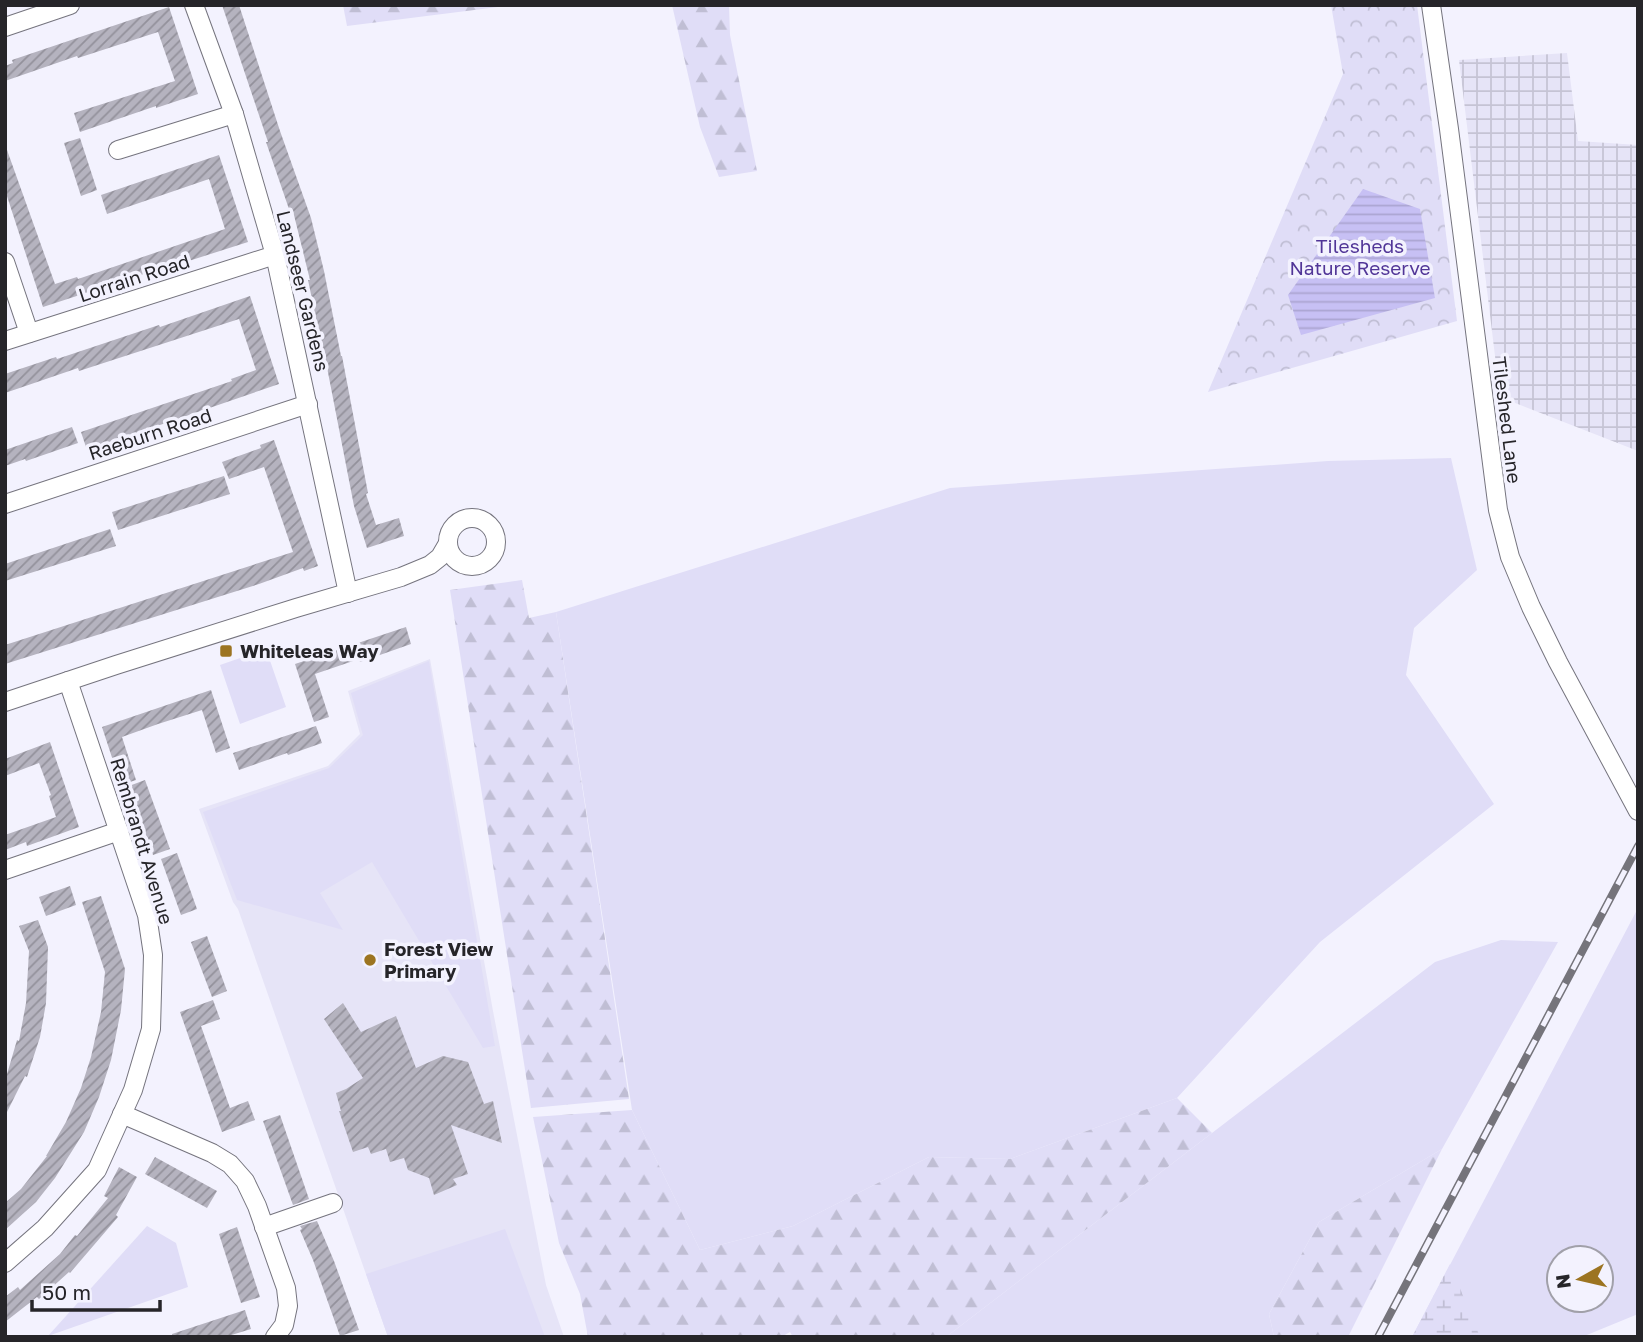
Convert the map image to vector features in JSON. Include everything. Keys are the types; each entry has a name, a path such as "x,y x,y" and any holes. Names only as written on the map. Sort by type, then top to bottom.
{"street":[{"path":"7,22 70,5"},
{"name":"Landseer Gardens","path":"194,5 234,114 275,255 348,593"},
{"name":"Tileshed Lane","path":"1431,5 1498,510 1510,557 1558,662 1638,811"},
{"path":"118,150 234,114"},
{"name":"Lorrain Road","path":"5,341 275,255"},
{"path":"5,262 29,333"},
{"name":"Raeburn Road","path":"5,504 308,404"},
{"path":"5,702 430,565 442,563 477,566 485,562 495,549 494,532 489,525 476,518 461,520 450,530 447,545 440,557 430,565"},
{"path":"447,545 454,559 461,564"},
{"name":"Rembrandt Avenue","path":"5,1263 45,1228 97,1170 133,1090 151,1030 153,955 147,915 68,681"},
{"path":"5,870 119,831"},
{"path":"122,1114 212,1153 230,1164 245,1181 286,1288 288,1306 284,1325 275,1337"},
{"path":"264,1227 333,1203"}],"shaded area":[{"path":"1567,53 1578,141 1638,145 1638,451 1500,397 1459,60"},
{"path":"1363,189 1420,209 1435,298 1301,335 1288,295"},
{"name":"Forest View Primary","path":"430,659 493,1011 546,1285 564,1337 388,1337 238,909 233,902 199,809 328,766 360,734 348,691"}],"green space":[{"path":"343,5 514,5 347,26"},
{"path":"672,5 729,5 730,35 757,171 719,177 700,127"},
{"name":"Tilesheds Nature Reserve","path":"1331,5 1417,5 1457,321 1208,392 1343,74"},
{"path":"1451,458 1477,570 1414,628 1406,675 1494,804 1320,942 1177,1098 1010,1159 929,1157 793,1226 700,1250 632,1110 556,612 950,488 1328,461"},
{"path":"522,580 529,618 556,612 629,1099 531,1108 450,590"},
{"path":"266,649 286,707 240,724 220,665"},
{"path":"429,661 495,1046 483,1048 372,862 320,893 343,930 237,900 203,812 329,768 363,735 351,693"},
{"path":"1638,908 1638,1314 1582,1337 1412,1337"},
{"path":"1501,940 1558,942 1442,1149 1319,1222 1269,1314 1274,1337 946,1337 1435,962"},
{"path":"1177,1098 1212,1133 946,1337 793,1337 790,1332 781,1337 588,1337 580,1294 559,1243 533,1117 632,1110 700,1250 793,1226 929,1157 1010,1159"},
{"path":"1442,1149 1348,1337 1274,1337 1269,1314 1319,1222"},
{"path":"147,1226 176,1243 188,1287 48,1336"},
{"path":"505,1229 545,1337 388,1337 366,1274"},
{"path":"1450,1264 1480,1337 1412,1337"}],"building":[{"path":"222,5 239,5 311,218 342,356 368,493 366,494 376,525 399,518 404,536 367,548 354,506 310,280 293,211 290,212"},
{"path":"169,7 198,94 80,132 74,113 175,81 158,32 5,81 5,66 13,63 12,60"},
{"path":"80,138 97,190 81,196 64,143"},
{"path":"5,150 55,284 77,277 78,279 225,229 209,179 107,214 101,195 219,155 248,242 43,307 5,190"},
{"path":"250,296 279,384 87,450 81,432 232,381 231,379 256,370 239,319 5,393 5,374 159,325 160,327"},
{"path":"72,427 78,443 5,466 5,450"},
{"path":"274,440 318,566 304,571 303,568 5,664 5,645 293,552 264,467 229,479 222,462 261,448 260,445"},
{"path":"224,476 230,494 118,530 112,512"},
{"path":"110,529 116,546 5,581 5,564"},
{"path":"406,627 411,644 315,674 329,717 314,722 295,664"},
{"path":"211,690 230,748 216,753 202,710 158,724 122,737 136,780 121,785 102,727"},
{"path":"316,726 322,743 239,770 233,753"},
{"path":"50,742 79,827 27,846 26,842 5,850 5,835 56,817 39,763 5,776 5,759"},
{"path":"145,780 170,849 153,855 129,786"},
{"path":"177,853 197,909 181,915 161,859"},
{"path":"70,886 76,905 46,916 39,897"},
{"path":"101,896 125,969 121,1010 111,1060 84,1132 36,1202 5,1230 5,1203 21,1189 47,1156 66,1122 91,1057 101,1012 105,972 82,902"},
{"path":"38,920 48,947 46,1003 40,1037 27,1077 25,1076 5,1116 5,1081 17,1040 19,1041 26,1003 29,951 19,926"},
{"path":"207,936 227,991 212,997 191,942"},
{"path":"213,1000 220,1019 201,1026 230,1108 248,1101 255,1120 222,1132 180,1012"},
{"path":"343,1003 361,1032 396,1016 416,1068 443,1056 468,1062 484,1104 493,1101 502,1143 451,1125 468,1174 453,1179 457,1185 434,1195 429,1178 408,1170 404,1158 390,1162 386,1149 371,1154 368,1147 353,1152 339,1111 336,1093 363,1078 324,1019"},
{"path":"280,1115 309,1199 293,1205 263,1121"},
{"path":"155,1157 217,1191 207,1208 145,1174"},
{"path":"119,1167 137,1177 116,1215 118,1217 70,1273 39,1299 37,1297 5,1322 5,1297 18,1287 20,1290 60,1254 75,1235 77,1236 108,1198 104,1196"},
{"path":"317,1221 359,1330 340,1336 300,1230 300,1226"},
{"path":"237,1227 260,1297 241,1303 219,1234"},
{"path":"245,1310 251,1329 225,1337 172,1337 172,1334"}],"railway":[{"path":"1378,1337 1638,846"}],"place":[{"name":"Whiteleas Way","path":"226,651"},
{"name":"Forest View Primary","path":"370,960"}]}
